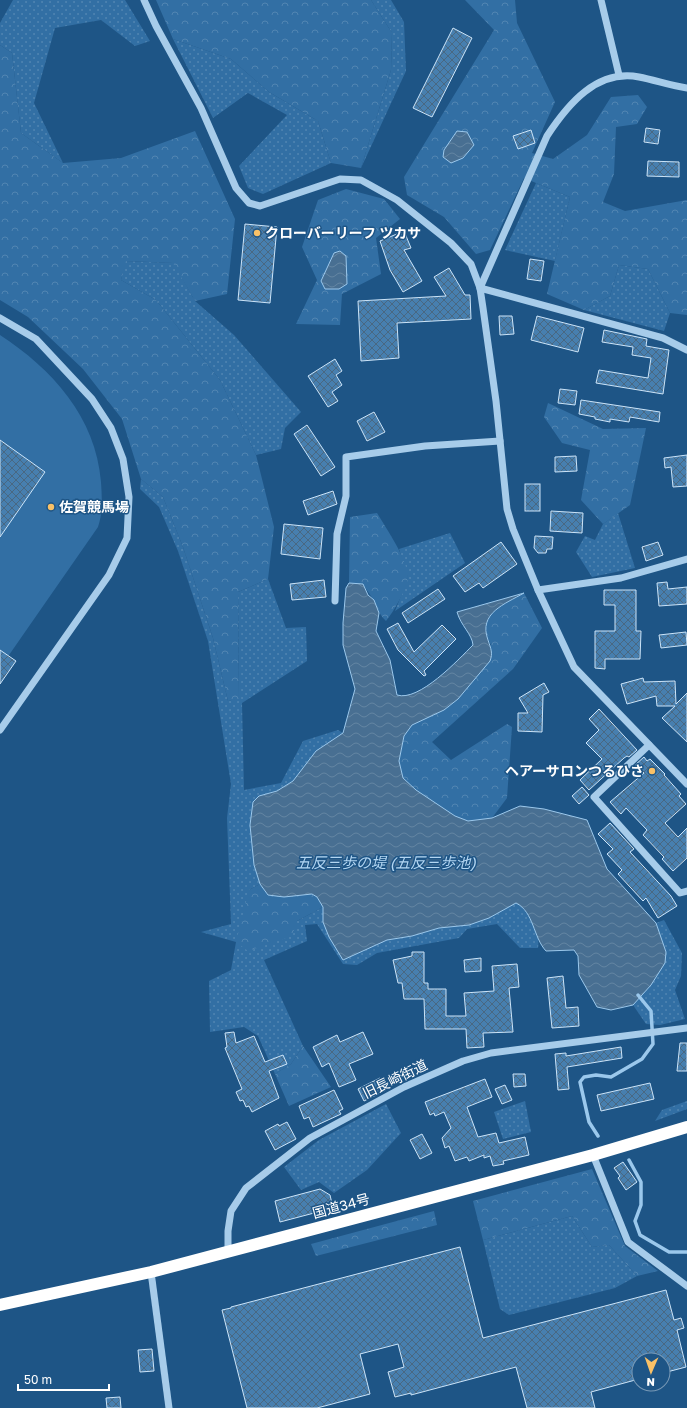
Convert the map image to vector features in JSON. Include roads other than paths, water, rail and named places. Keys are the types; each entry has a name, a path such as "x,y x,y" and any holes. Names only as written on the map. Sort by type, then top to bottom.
{"highway":[{"name":"国道34号","path":"0,1305 152,1272 593,1155 687,1127"}],"street":[{"path":"144,0 156,26 201,108 236,188 249,203 260,206 340,179 361,180 396,200 451,244 471,264 480,288 500,441 507,509 513,529 538,590 574,668 687,784"},
{"path":"601,0 619,75"},
{"path":"480,288 547,136 562,113 578,97 600,82 619,75 639,77 687,88"},
{"path":"480,288 663,338 687,350"},
{"path":"0,318 36,339 92,399 111,428 123,459 129,497 127,538 109,575 0,730"},
{"path":"335,601 337,534 346,496 346,457 425,446 500,441"},
{"path":"538,590 621,578 687,559"},
{"path":"649,745 594,797 680,892 687,891"},
{"name":"旧長崎街道","path":"228,1251 228,1232 231,1211 246,1188 310,1138 404,1087 456,1064 491,1053 687,1028"},
{"path":"593,1155 628,1242 687,1286"},
{"path":"152,1272 169,1408"}],"water":[{"path":"457,131 467,132 474,145 463,158 451,163 443,157 444,150"},
{"path":"340,251 346,256 347,284 339,289 325,289 321,281 334,253"},
{"name":"五反三歩の堤 (五反三歩池)","path":"349,583 363,584 368,595 374,600 379,613 376,631 390,660 397,695 406,695 416,692 427,686 438,678 473,645 471,637 461,622 457,612 524,593 495,610 490,616 486,631 491,651 490,661 458,699 444,710 412,725 404,736 399,761 403,778 416,790 455,816 468,821 492,818 520,806 544,809 587,820 607,869 656,923 666,952 665,963 651,985 633,1005 611,1010 597,1007 579,975 578,956 574,950 546,951 538,939 530,918 522,907 516,903 489,918 469,925 439,928 412,936 387,940 343,960 329,937 323,922 323,907 317,897 312,894 284,897 268,895 260,884 254,865 250,825 253,802 259,796 277,791 293,781 316,751 343,733 355,689 343,645 346,588"}],"waterway":[{"path":"598,1136 589,1122 580,1082 584,1077 596,1075 611,1077 642,1059 653,1044 651,1011 638,995"},
{"path":"629,1160 641,1182 641,1205 635,1221 640,1235 669,1252 687,1252"}],"place":[{"name":"クローバーリーフ ツカサ","path":"257,233"},
{"name":"佐賀競馬場","path":"51,507"},
{"name":"ヘアーサロンつるひさ","path":"652,771"}]}
